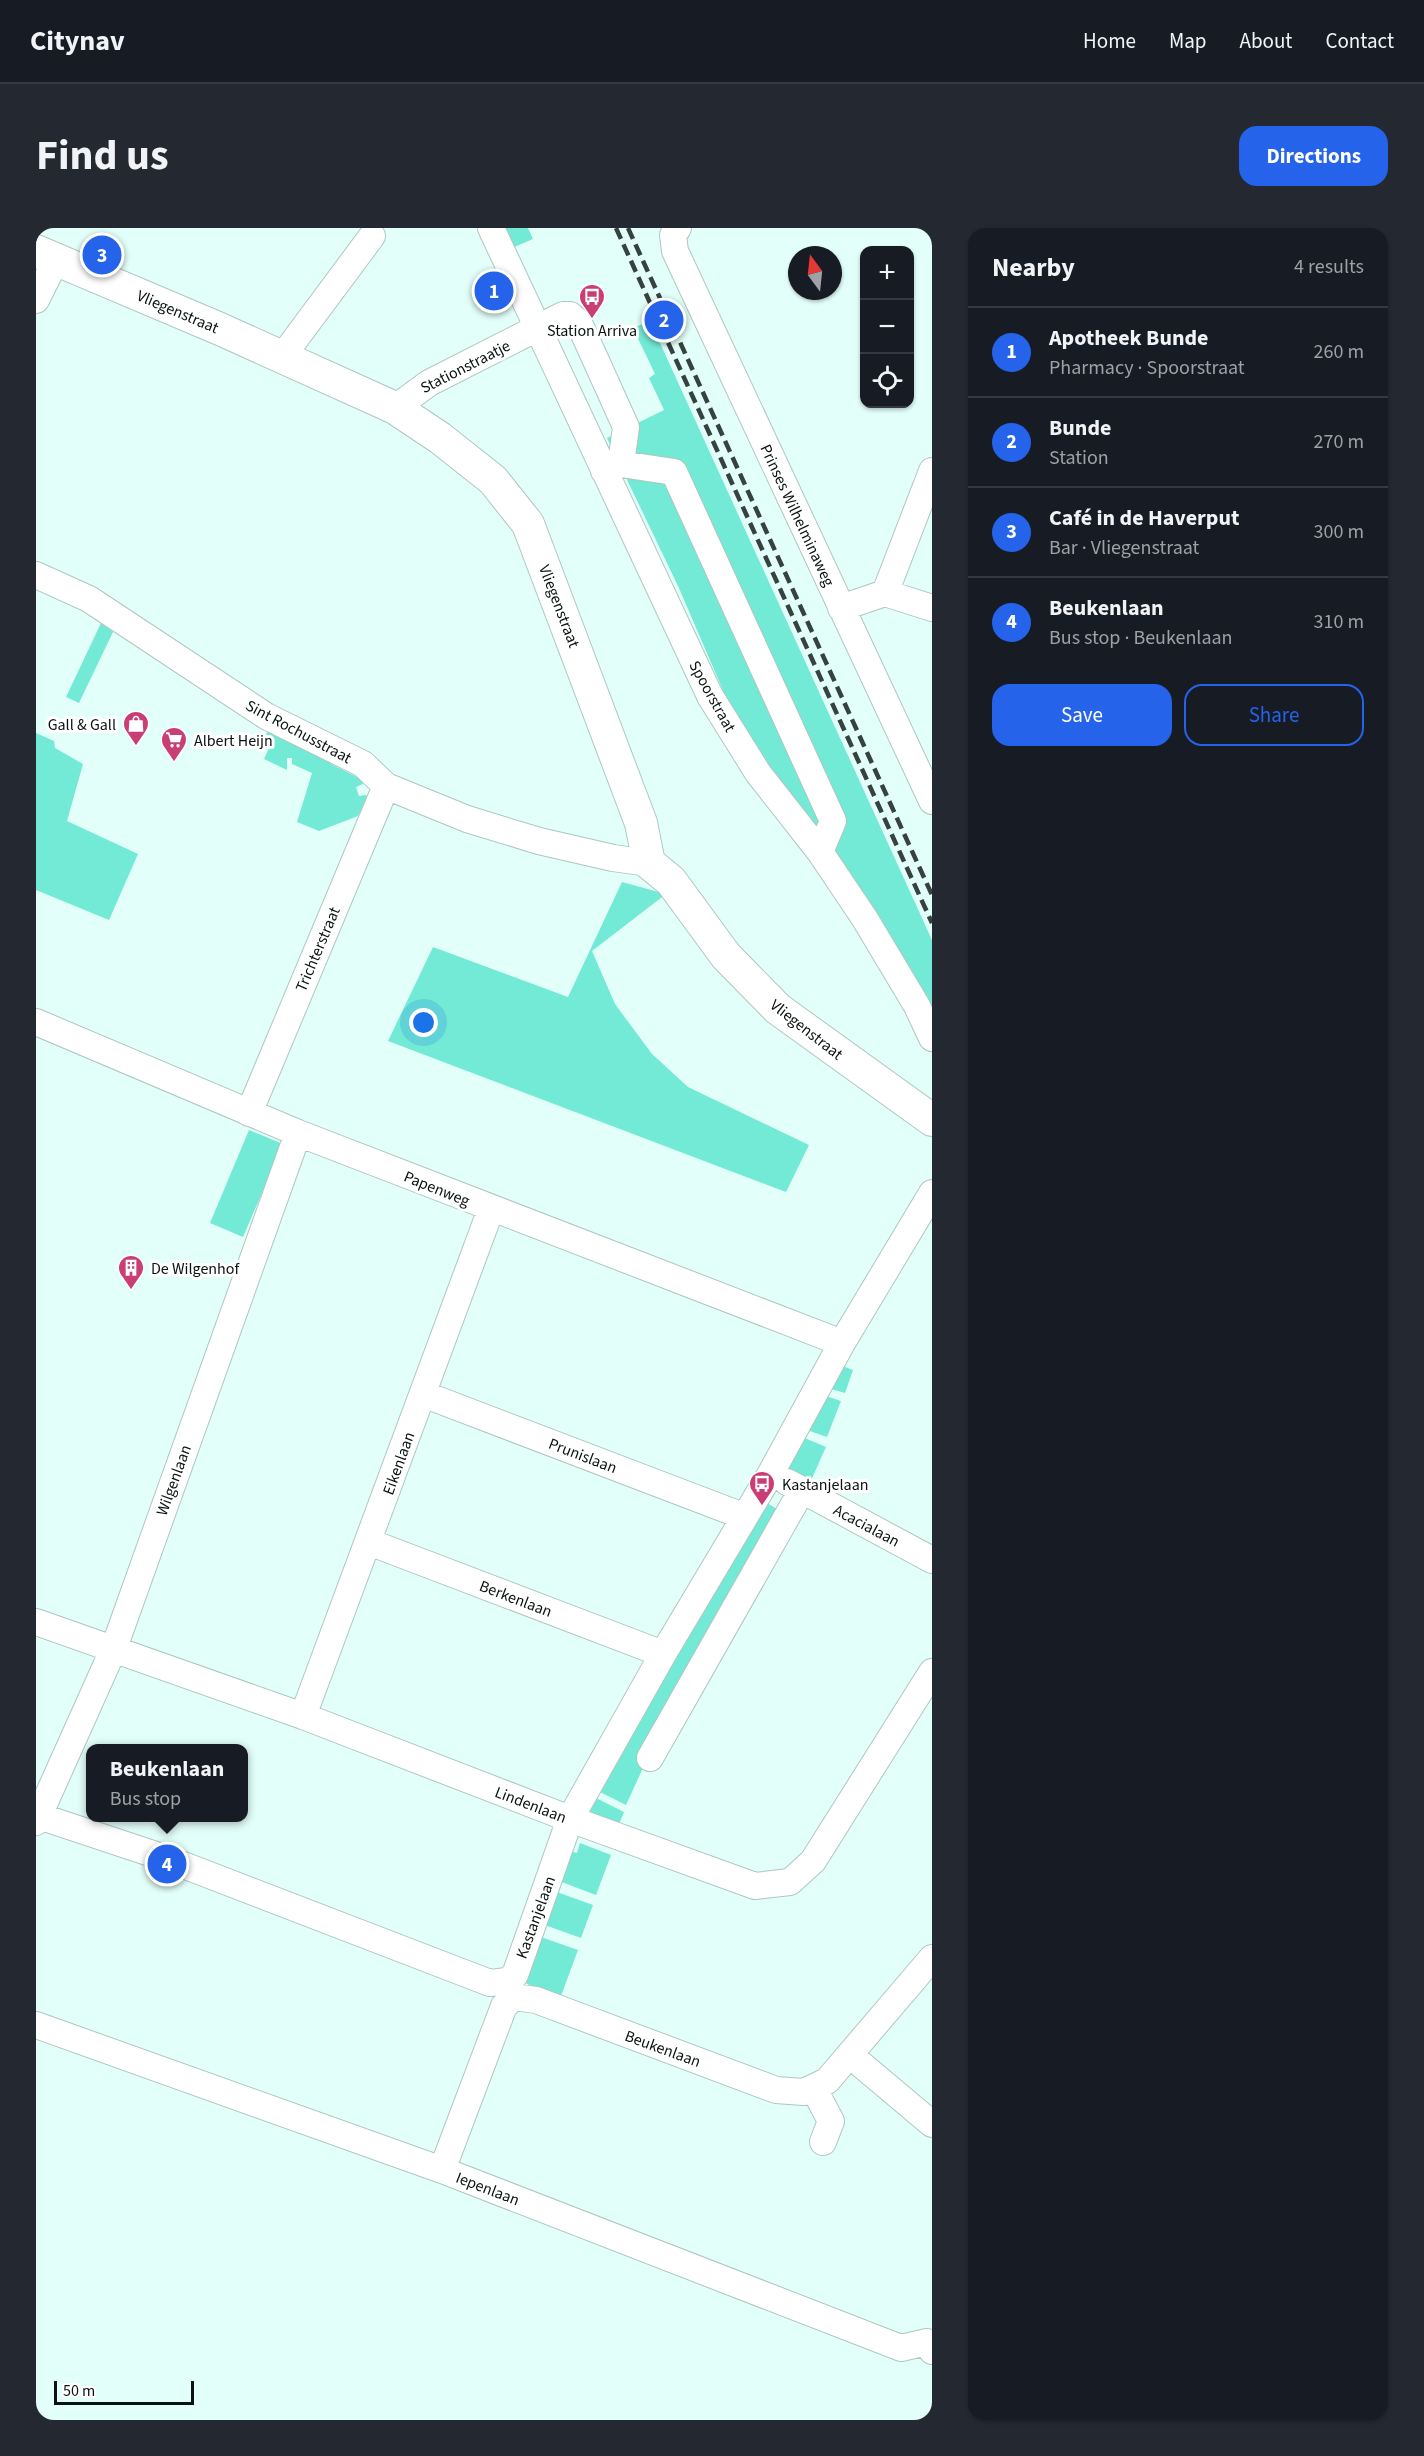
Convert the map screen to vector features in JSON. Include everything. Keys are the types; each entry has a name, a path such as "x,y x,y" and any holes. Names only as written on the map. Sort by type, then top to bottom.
{"main road":[{"name":"Vliegenstraat","path":"46,256 395,408 482,470 503,491 528,524 641,823 649,863 671,881 726,956 778,1009 932,1120"}],"street":[{"name":"Spoorstraat","path":"491,228 537,328 613,468 710,696 758,773 820,852 912,997 932,1038"},
{"name":"Prinses Wilhelminaweg","path":"678,228 674,236 675,251 932,801"},
{"path":"282,357 372,236"},
{"path":"36,300 46,256"},
{"path":"537,328 563,315 570,315 579,323 626,427 613,468 674,472 833,821 820,852"},
{"name":"Stationstraatje","path":"395,408 429,383 537,328"},
{"path":"885,593 932,471"},
{"name":"Sint Rochusstraat","path":"36,575 89,599 266,716 363,764 386,786 467,819 529,838 613,858 649,863"},
{"path":"841,608 885,593 932,608"},
{"name":"Trichterstraat","path":"249,1113 386,786"},
{"name":"Papenweg","path":"36,1022 298,1133 842,1343"},
{"name":"Wilgenlaan","path":"37,1817 114,1648 298,1133"},
{"name":"Kastanjelaan","path":"442,2170 511,1990 570,1819 743,1516 771,1473 842,1343 932,1193"},
{"name":"Eikenlaan","path":"303,1716 491,1209"},
{"name":"Prunislaan","path":"423,1394 743,1516"},
{"name":"Acacialaan","path":"771,1473 932,1560"},
{"path":"650,1758 802,1490"},
{"name":"Berkenlaan","path":"369,1542 663,1654"},
{"name":"Lindenlaan","path":"36,1622 303,1716 570,1819 755,1886 790,1882 813,1861 932,1672"},
{"name":"Beukenlaan","path":"37,1817 165,1858 776,2090 793,2093 814,2089"},
{"path":"823,2142 831,2121 814,2089 827,2081 932,1958"},
{"name":"Iepenlaan","path":"36,2025 442,2170 901,2348 930,2340"},
{"path":"850,2055 932,2124"}],"green space":[{"path":"503,228 528,228 533,239 512,248"},
{"path":"650,321 932,940 932,1013 744,730 725,695 678,586 607,438 664,410 649,378 655,374 633,328"},
{"path":"101,623 113,632 79,703 66,697"},
{"path":"270,726 331,758 331,764 361,779 363,784 356,787 359,796 366,795 367,799 358,816 319,831 297,822 312,773 292,764 292,758 287,758 287,770 264,759 269,748 261,746"},
{"path":"36,733 54,741 55,748 83,764 67,821 138,854 109,920 36,890"},
{"path":"622,882 666,894 592,951 615,1004 652,1054 688,1087 809,1145 786,1192 388,1041 433,947 568,997"},
{"path":"249,1130 283,1144 243,1237 210,1223"},
{"path":"840,1365 853,1370 845,1393 828,1388"},
{"path":"823,1395 841,1401 827,1437 804,1429"},
{"path":"800,1436 826,1447 809,1485 789,1473 785,1462"},
{"path":"767,1503 785,1514 648,1757 626,1805 598,1791 750,1523 755,1526"},
{"path":"594,1797 624,1812 618,1827 590,1814 589,1808"},
{"path":"580,1843 611,1855 596,1895 559,1881 570,1851 577,1853"},
{"path":"554,1891 593,1905 581,1938 542,1924"},
{"path":"538,1936 578,1950 561,1996 527,1984 524,1976"}],"railway":[{"path":"616,228 932,923"},
{"path":"628,228 932,895"}],"place":[{"name":"Café in de Haverput","path":"102,255"},
{"name":"Apotheek Bunde","path":"494,291"},
{"name":"Station Arriva","path":"592,320"},
{"name":"Bunde","path":"664,320"},
{"name":"Gall & Gall","path":"136,747"},
{"name":"Albert Heijn","path":"174,763"},
{"name":"De Wilgenhof","path":"131,1291"},
{"name":"Kastanjelaan","path":"762,1507"},
{"name":"Beukenlaan","path":"167,1864"}]}
